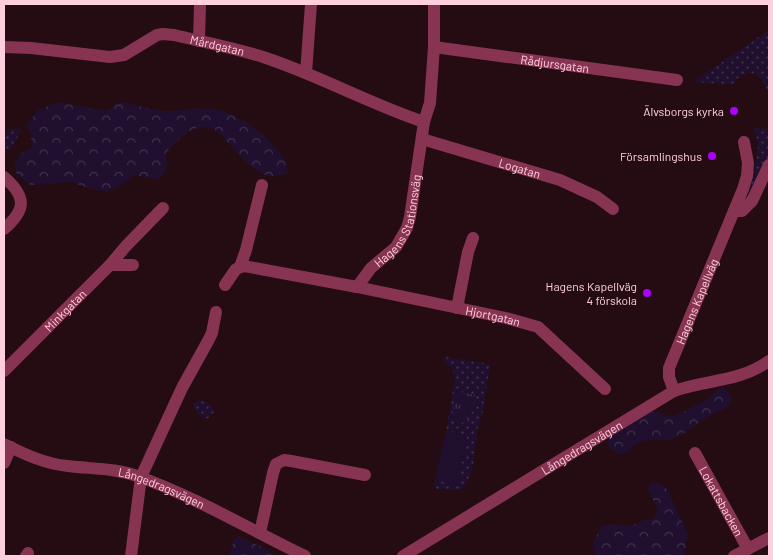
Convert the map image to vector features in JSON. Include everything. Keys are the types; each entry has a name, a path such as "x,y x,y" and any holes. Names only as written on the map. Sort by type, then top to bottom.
{"street":[{"path":"199,41 200,4"},
{"path":"306,73 311,4"},
{"name":"Hagens Stationsväg","path":"357,287 371,268 396,246 407,228 413,206 424,122 430,103 434,47 434,4"},
{"name":"Mårdgatan","path":"4,47 31,48 110,57 124,55 151,38 163,34 265,58 306,73 397,113 424,122"},
{"name":"Rådjursgatan","path":"434,47 677,80"},
{"name":"Logatan","path":"422,139 560,180 597,197 613,209"},
{"name":"Hagens Kapellväg","path":"674,391 669,377 669,368 747,176 748,163 744,142"},
{"path":"734,211 742,211 752,201 769,165"},
{"path":"4,177 20,194 21,203 18,216 4,230"},
{"path":"225,285 232,274 240,267 262,185"},
{"name":"Minkgatan","path":"4,371 110,265 163,208"},
{"path":"457,308 468,252 473,238"},
{"path":"110,265 133,265"},
{"path":"240,267 244,266 357,287"},
{"name":"Hjortgatan","path":"357,287 519,321 538,327 605,389"},
{"path":"132,556 141,477 182,388 212,333 216,312"},
{"name":"Långedragsvägen","path":"403,556 674,391 736,378 769,361"},
{"name":"Långedragsvägen","path":"4,463 7,445 49,463 117,470 141,477 305,556"},
{"name":"Lokattsbacken","path":"695,453 748,549"},
{"path":"260,533 272,473 276,464 291,461 364,475"},
{"name":"Lokattsbacken","path":"734,556 769,538"}],"green space":[{"path":"769,30 769,95 762,80 750,73 739,78 732,85 693,82"},
{"path":"57,102 106,111 120,102 166,111 204,109 222,111 242,120 264,135 281,154 288,174 271,176 261,173 249,165 217,131 207,127 187,133 170,148 166,153 167,170 159,180 134,175 121,185 105,192 71,182 30,185 16,173 14,164 22,153 32,147 31,134 27,125 37,111"},
{"path":"753,128 769,129 769,161 750,198 741,205 757,155 757,139"},
{"path":"8,129 22,129 11,150 4,148"},
{"path":"442,358 490,364 484,405 477,431 472,470 460,490 436,489 434,485 435,480 457,485 467,436 446,431 455,377 452,369"},
{"path":"723,387 732,396 729,406 704,419 682,434 667,440 643,441 625,453 616,452 609,448 607,441 611,435 650,412 674,416 709,398 718,389"},
{"path":"457,391 475,395 469,424 451,420"},
{"path":"199,400 207,402 212,407 214,412 209,418 205,419 195,411 193,404"},
{"path":"446,431 467,436 457,485 435,480"},
{"path":"658,482 667,489 688,534 684,556 597,556 594,545 602,526 615,524 630,526 644,520 653,519 658,510 648,490 651,483"},
{"path":"239,536 277,556 229,556 234,540"}],"place":[{"name":"Älvsborgs kyrka","path":"734,111"},
{"name":"Församlingshus","path":"712,156"},
{"name":"Hagens Kapellväg 4 förskola","path":"647,293"}]}
